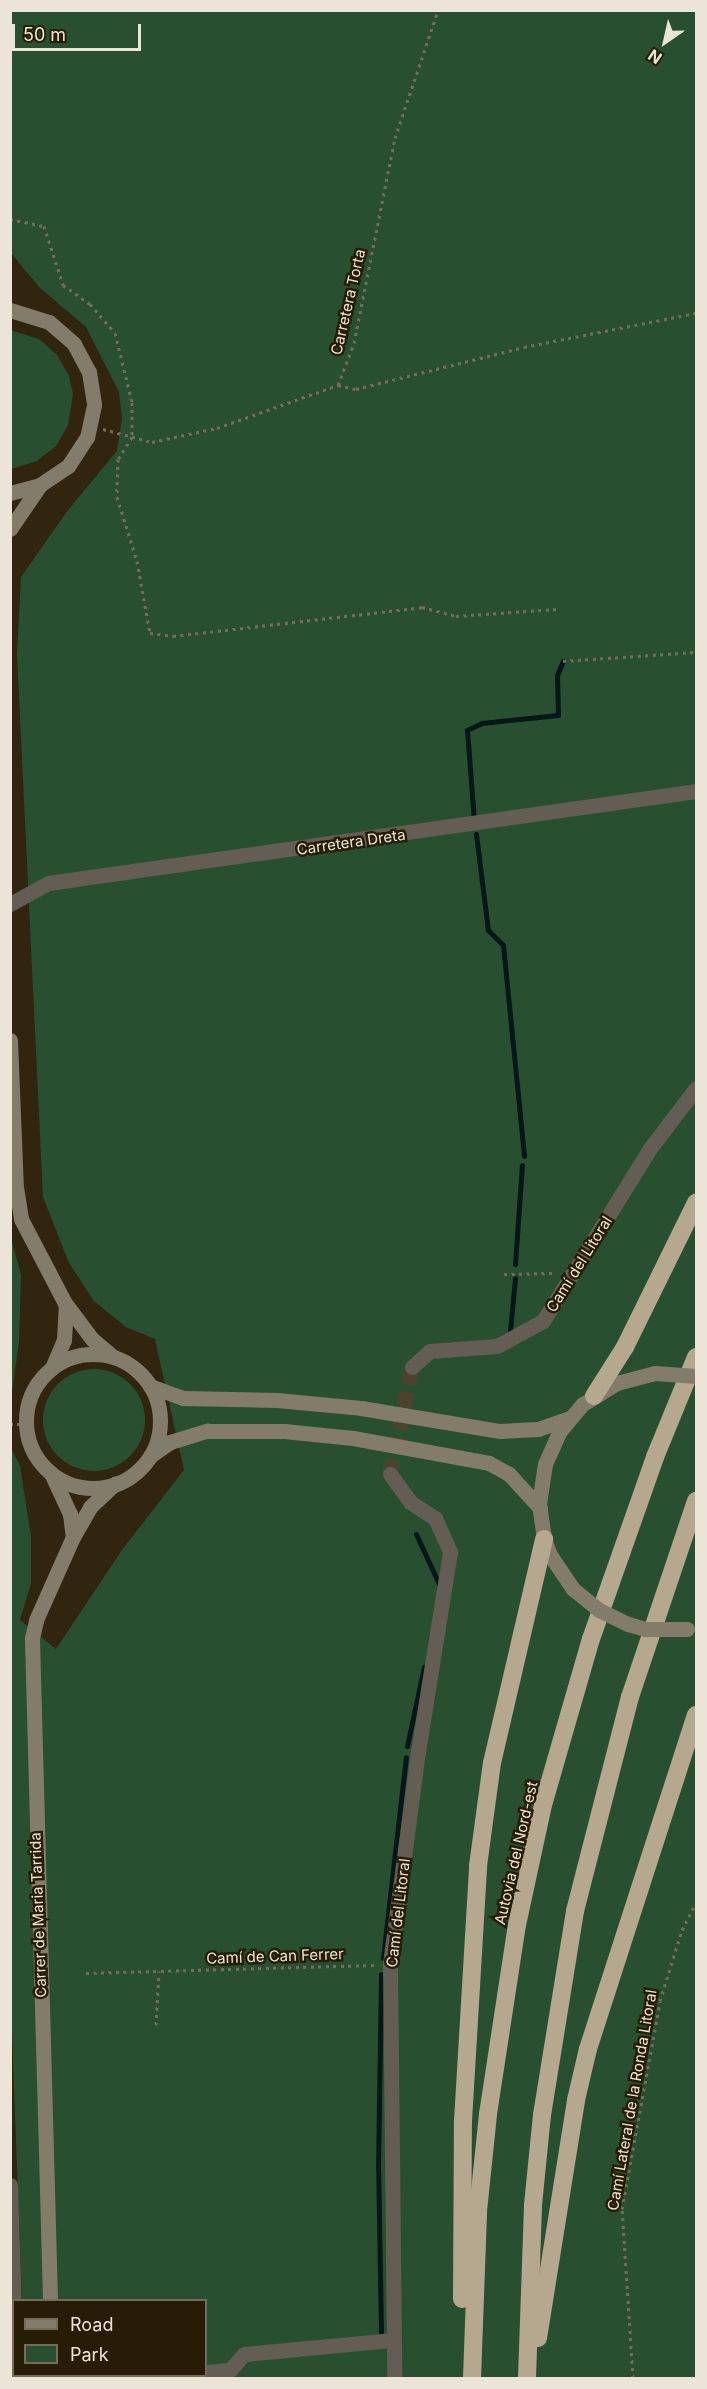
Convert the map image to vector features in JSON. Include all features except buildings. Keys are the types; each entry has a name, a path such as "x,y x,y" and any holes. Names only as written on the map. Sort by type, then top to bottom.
{"highway":[{"path":"594,1396 625,1347 696,1203"},
{"name":"Autovia del Nord-est","path":"470,2379 477,2223 488,2114 516,1935 541,1816 591,1639 655,1457 696,1358"},
{"path":"527,2379 533,2205 541,2126 575,1911 630,1697 696,1501"},
{"path":"470,2379 461,2206 478,1866 492,1763 544,1539"},
{"path":"532,2379 588,2049 696,1715"}],"main road":[{"path":"10,310 49,322 80,353 94,394 90,426 68,466 40,485 10,493"},
{"path":"10,529 40,485"},
{"path":"10,1040 17,1202 21,1218 65,1303 92,1339 114,1358 135,1369 150,1386 160,1421 150,1456"},
{"path":"65,1303 64,1340 52,1368 33,1393 27,1424 35,1454 51,1472 70,1514 73,1537"},
{"path":"52,1368 82,1355 114,1358"},
{"path":"692,1628 646,1629 627,1624 599,1610 573,1589 550,1555 544,1539 540,1508 545,1464 570,1418 594,1396 631,1377 655,1373 696,1376"},
{"path":"150,1386 183,1398 277,1400 360,1408 516,1432 570,1418"},
{"path":"51,1472 82,1486 116,1484 135,1473 150,1456 170,1442 207,1431 284,1431 353,1438 489,1463 509,1474 540,1508"},
{"name":"Carrer de Maria Tarrida","path":"50,2299 31,1658 36,1620 73,1537 90,1507 116,1484"}],"street":[{"name":"Carretera Dreta","path":"10,904 48,883 696,791"},
{"name":"Camí del Litoral","path":"412,1367 430,1351 497,1346 543,1321 651,1147 696,1088"},
{"name":"Camí del Litoral","path":"390,1474 410,1502 435,1518 450,1552 418,1751 390,1964 394,2379"},
{"path":"10,2185 14,2299"},
{"path":"207,2372 230,2370 244,2354 393,2340"},
{"path":"120,2379 146,2377"}],"path":[{"name":"Carretera Torta","path":"338,385 354,343 395,138 438,10"},
{"path":"10,219 44,226 63,285 90,304 115,333 132,402 132,437 118,459 117,497 137,561 145,617 150,633 158,637 422,607 456,616 557,609"},
{"path":"90,426 152,442 217,428 338,385 356,389 547,342 696,313"},
{"path":"563,661 696,652"},
{"path":"504,1274 574,1272"},
{"path":"10,1424 27,1424"},
{"name":"Camí Lateral de la Ronda Litoral","path":"633,2379 622,2209 660,2001 682,1930 696,1903"},
{"name":"Camí de Can Ferrer","path":"86,1973 390,1964"},
{"path":"156,2025 159,1971"}],"green space":[{"path":"11,11 696,11 696,2378 25,2378 207,2377 207,2299 22,2299 10,1980 10,1446 20,1466 31,1536 31,1583 20,1620 56,1649 122,1550 184,1470 155,1339 126,1327 94,1301 69,1263 43,1197 17,654 21,577 68,510 117,451 122,419 119,392 86,327 39,287 11,253"},
{"path":"10,330 39,339 57,355 69,376 73,394 68,425 56,446 37,461 11,469"},
{"path":"11,1238 21,1275 19,1341 11,1400"},
{"path":"94,1369 114,1373 130,1384 141,1400 145,1420 141,1440 130,1456 114,1467 94,1471 74,1467 58,1456 47,1440 43,1420 47,1400 58,1384 74,1373"}],"waterway":[{"path":"474,821 467,730 482,723 558,715 557,675 563,661"},
{"path":"476,834 488,930 503,945 524,1156"},
{"path":"515,1264 522,1165"},
{"path":"510,1331 515,1278"},
{"path":"416,1534 439,1584"},
{"path":"407,1746 424,1667"},
{"path":"383,1958 406,1757"},
{"path":"381,1974 378,2167 381,2332"}],"tunnel":[{"path":"390,1474 412,1367"}]}
